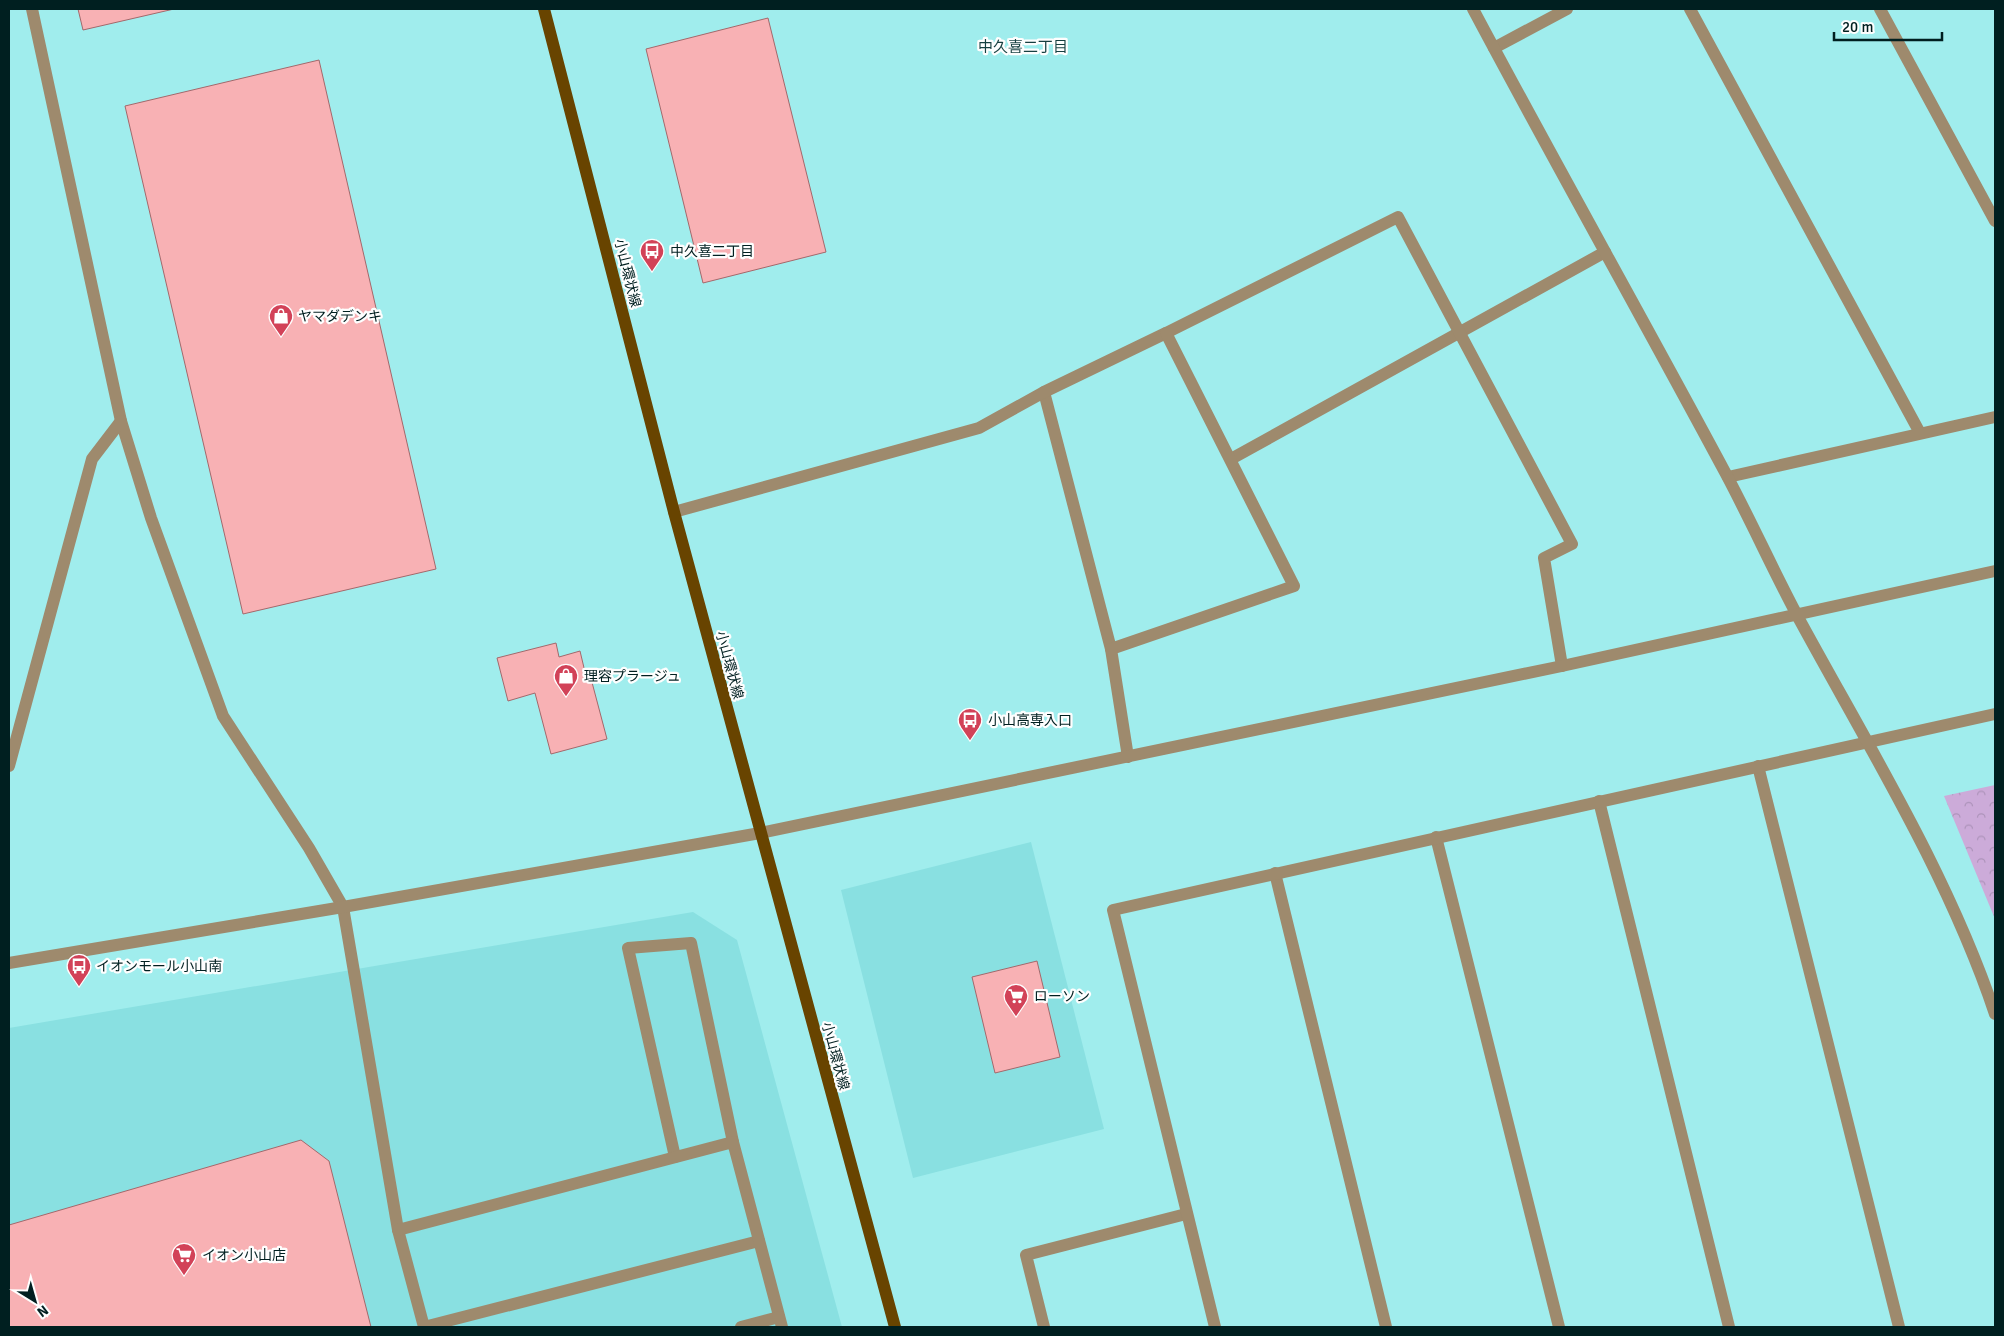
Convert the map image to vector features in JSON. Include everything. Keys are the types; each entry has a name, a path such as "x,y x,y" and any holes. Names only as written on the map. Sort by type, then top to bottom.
{"main road":[{"name":"小山環状線","path":"544,9 674,512 895,1327"}],"street":[{"path":"32,9 121,421 151,518 223,716 309,848 343,907 398,1230 424,1327 759,1241"},
{"path":"1473,9 1728,477 1797,615 1868,742 1938,878 1980,970 1995,1014"},
{"path":"1494,48 1567,9"},
{"path":"1690,9 1920,433"},
{"path":"1880,9 1995,221"},
{"path":"674,512 979,428 1044,392 1398,217 1572,544 1544,558 1562,666"},
{"path":"1231,459 1605,252"},
{"path":"1111,648 1294,586 1166,333"},
{"path":"1044,392 1111,648 1128,758"},
{"path":"1728,477 1995,417"},
{"path":"9,766 92,459 121,421"},
{"path":"9,963 343,907 760,833 1128,758 1562,666 1995,570"},
{"path":"1215,1327 1113,910 1995,714"},
{"path":"1758,766 1899,1327"},
{"path":"1599,801 1729,1327"},
{"path":"1436,837 1559,1327"},
{"path":"1275,873 1386,1327"},
{"path":"675,1157 628,948 691,944 733,1142 780,1322 741,1327"},
{"path":"398,1230 733,1142"},
{"path":"1044,1327 1026,1255 1186,1214"}],"shaded area":[{"path":"1031,842 1104,1129 913,1178 841,890"},
{"path":"693,912 737,940 842,1327 9,1327 9,1028"}],"green space":[{"path":"1995,785 1995,919 1944,796"}],"building":[{"path":"78,9 174,9 83,30"},
{"path":"768,18 826,252 703,283 646,49"},
{"name":"ヤマダデンキ","path":"319,60 436,569 243,614 125,106"},
{"name":"理容プラージュ","path":"556,643 559,657 580,651 585,672 589,671 607,739 551,754 535,693 508,701 497,658"},
{"name":"ローソン","path":"1037,961 1060,1057 995,1073 972,977"},
{"name":"イオン小山店","path":"301,1140 329,1161 371,1327 9,1327 9,1225"}],"place":[{"name":"中久喜二丁目","path":"652,272"},
{"name":"ヤマダデンキ","path":"281,337"},
{"name":"理容プラージュ","path":"566,697"},
{"name":"小山高専入口","path":"970,741"},
{"name":"イオンモール小山南","path":"79,987"},
{"name":"ローソン","path":"1016,1017"},
{"name":"イオン小山店","path":"184,1276"}],"district":[{"name":"中久喜二丁目","path":"1023,47"}]}
